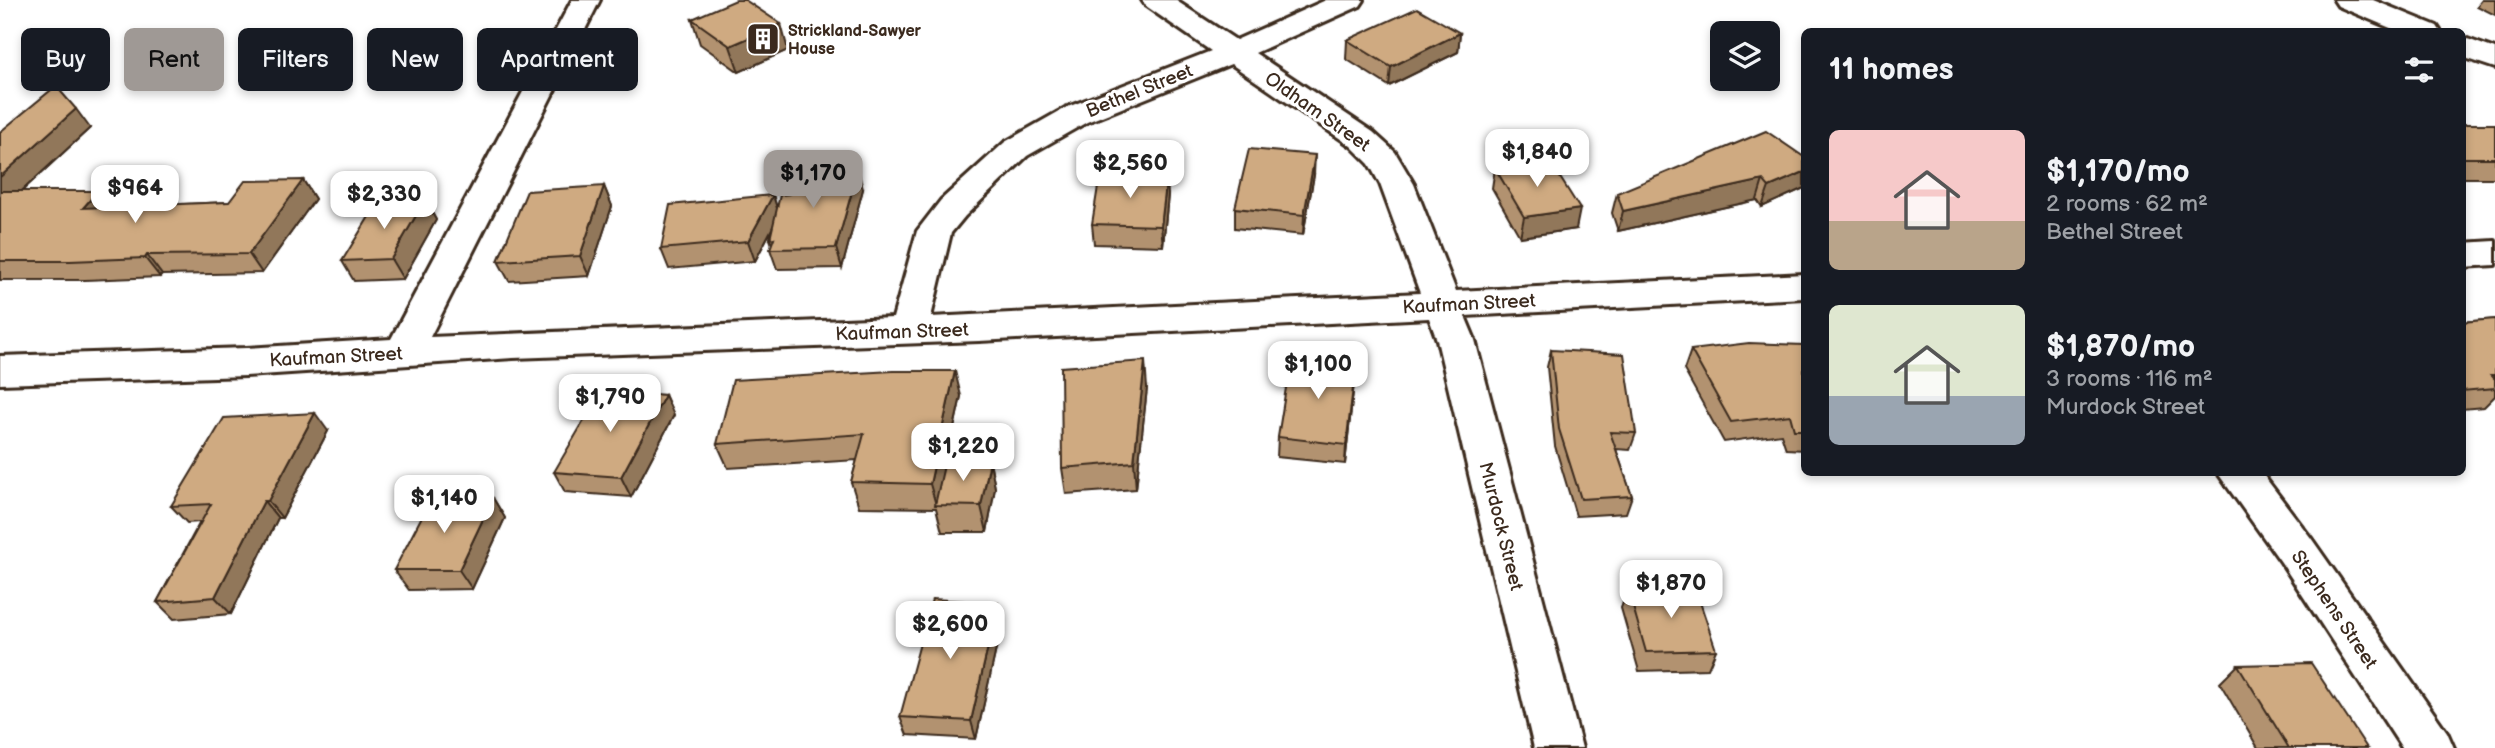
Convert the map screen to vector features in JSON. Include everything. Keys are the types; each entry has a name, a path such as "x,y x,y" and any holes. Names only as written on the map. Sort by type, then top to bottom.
{"street":[{"path":"403,352 586,0"},
{"name":"Oldham Street","path":"1156,0 1362,139 1383,159 1397,184 1444,304"},
{"name":"Bethel Street","path":"909,331 919,280 934,231 953,208 1016,149 1076,115 1234,52 1350,0"},
{"path":"2370,3 2419,28"},
{"path":"2466,48 2495,59"},
{"path":"2466,255 2495,253"},
{"name":"Kaufman Street","path":"0,370 246,362 513,345 909,331 1801,286"},
{"name":"Murdock Street","path":"1444,304 1456,340 1558,748"},
{"name":"Stephens Street","path":"2240,476 2296,550 2430,748"}],"building":[{"path":"736,0 745,0 781,24 730,46 692,19"},
{"path":"1417,8 1460,33 1391,67 1347,40"},
{"path":"50,91 60,91 76,109 0,177 0,132"},
{"path":"2466,124 2495,124 2495,158 2466,158"},
{"path":"1766,131 1801,155 1801,173 1769,187 1763,180 1623,211 1617,193"},
{"path":"1249,149 1315,155 1304,215 1235,208"},
{"path":"1549,160 1580,209 1524,217 1495,168"},
{"path":"797,170 858,170 836,248 770,249 780,195 789,194"},
{"path":"1100,174 1167,176 1161,226 1092,224"},
{"path":"303,180 249,254 0,261 0,191 98,191 83,208 229,202 245,181"},
{"path":"604,186 580,256 498,261 527,191"},
{"path":"773,195 748,241 661,249 670,205"},
{"path":"425,200 391,259 342,261 378,202"},
{"path":"2495,319 2495,375 2491,375 2495,379 2495,388 2466,391 2466,322"},
{"path":"1749,343 1801,345 1801,430 1794,430 1790,415 1731,422 1691,350"},
{"path":"1551,350 1624,354 1636,433 1610,432 1632,496 1581,499 1559,429"},
{"path":"1291,357 1356,363 1346,445 1278,437"},
{"path":"1145,361 1134,462 1062,468 1061,367"},
{"path":"893,371 955,371 930,484 851,482 864,434 717,444 733,380"},
{"path":"602,390 665,395 621,477 554,472"},
{"path":"315,413 268,501 264,501 215,597 157,602 211,504 171,506 224,418"},
{"path":"945,461 990,461 981,506 935,505"},
{"path":"493,498 459,570 394,570 431,499"},
{"path":"1695,587 1716,650 1646,652 1628,589"},
{"path":"932,599 998,603 971,721 900,717"},
{"path":"2311,663 2367,748 2289,748 2238,665"}],"place":[{"name":"Strickland-Sawyer House","path":"763,39"}]}
